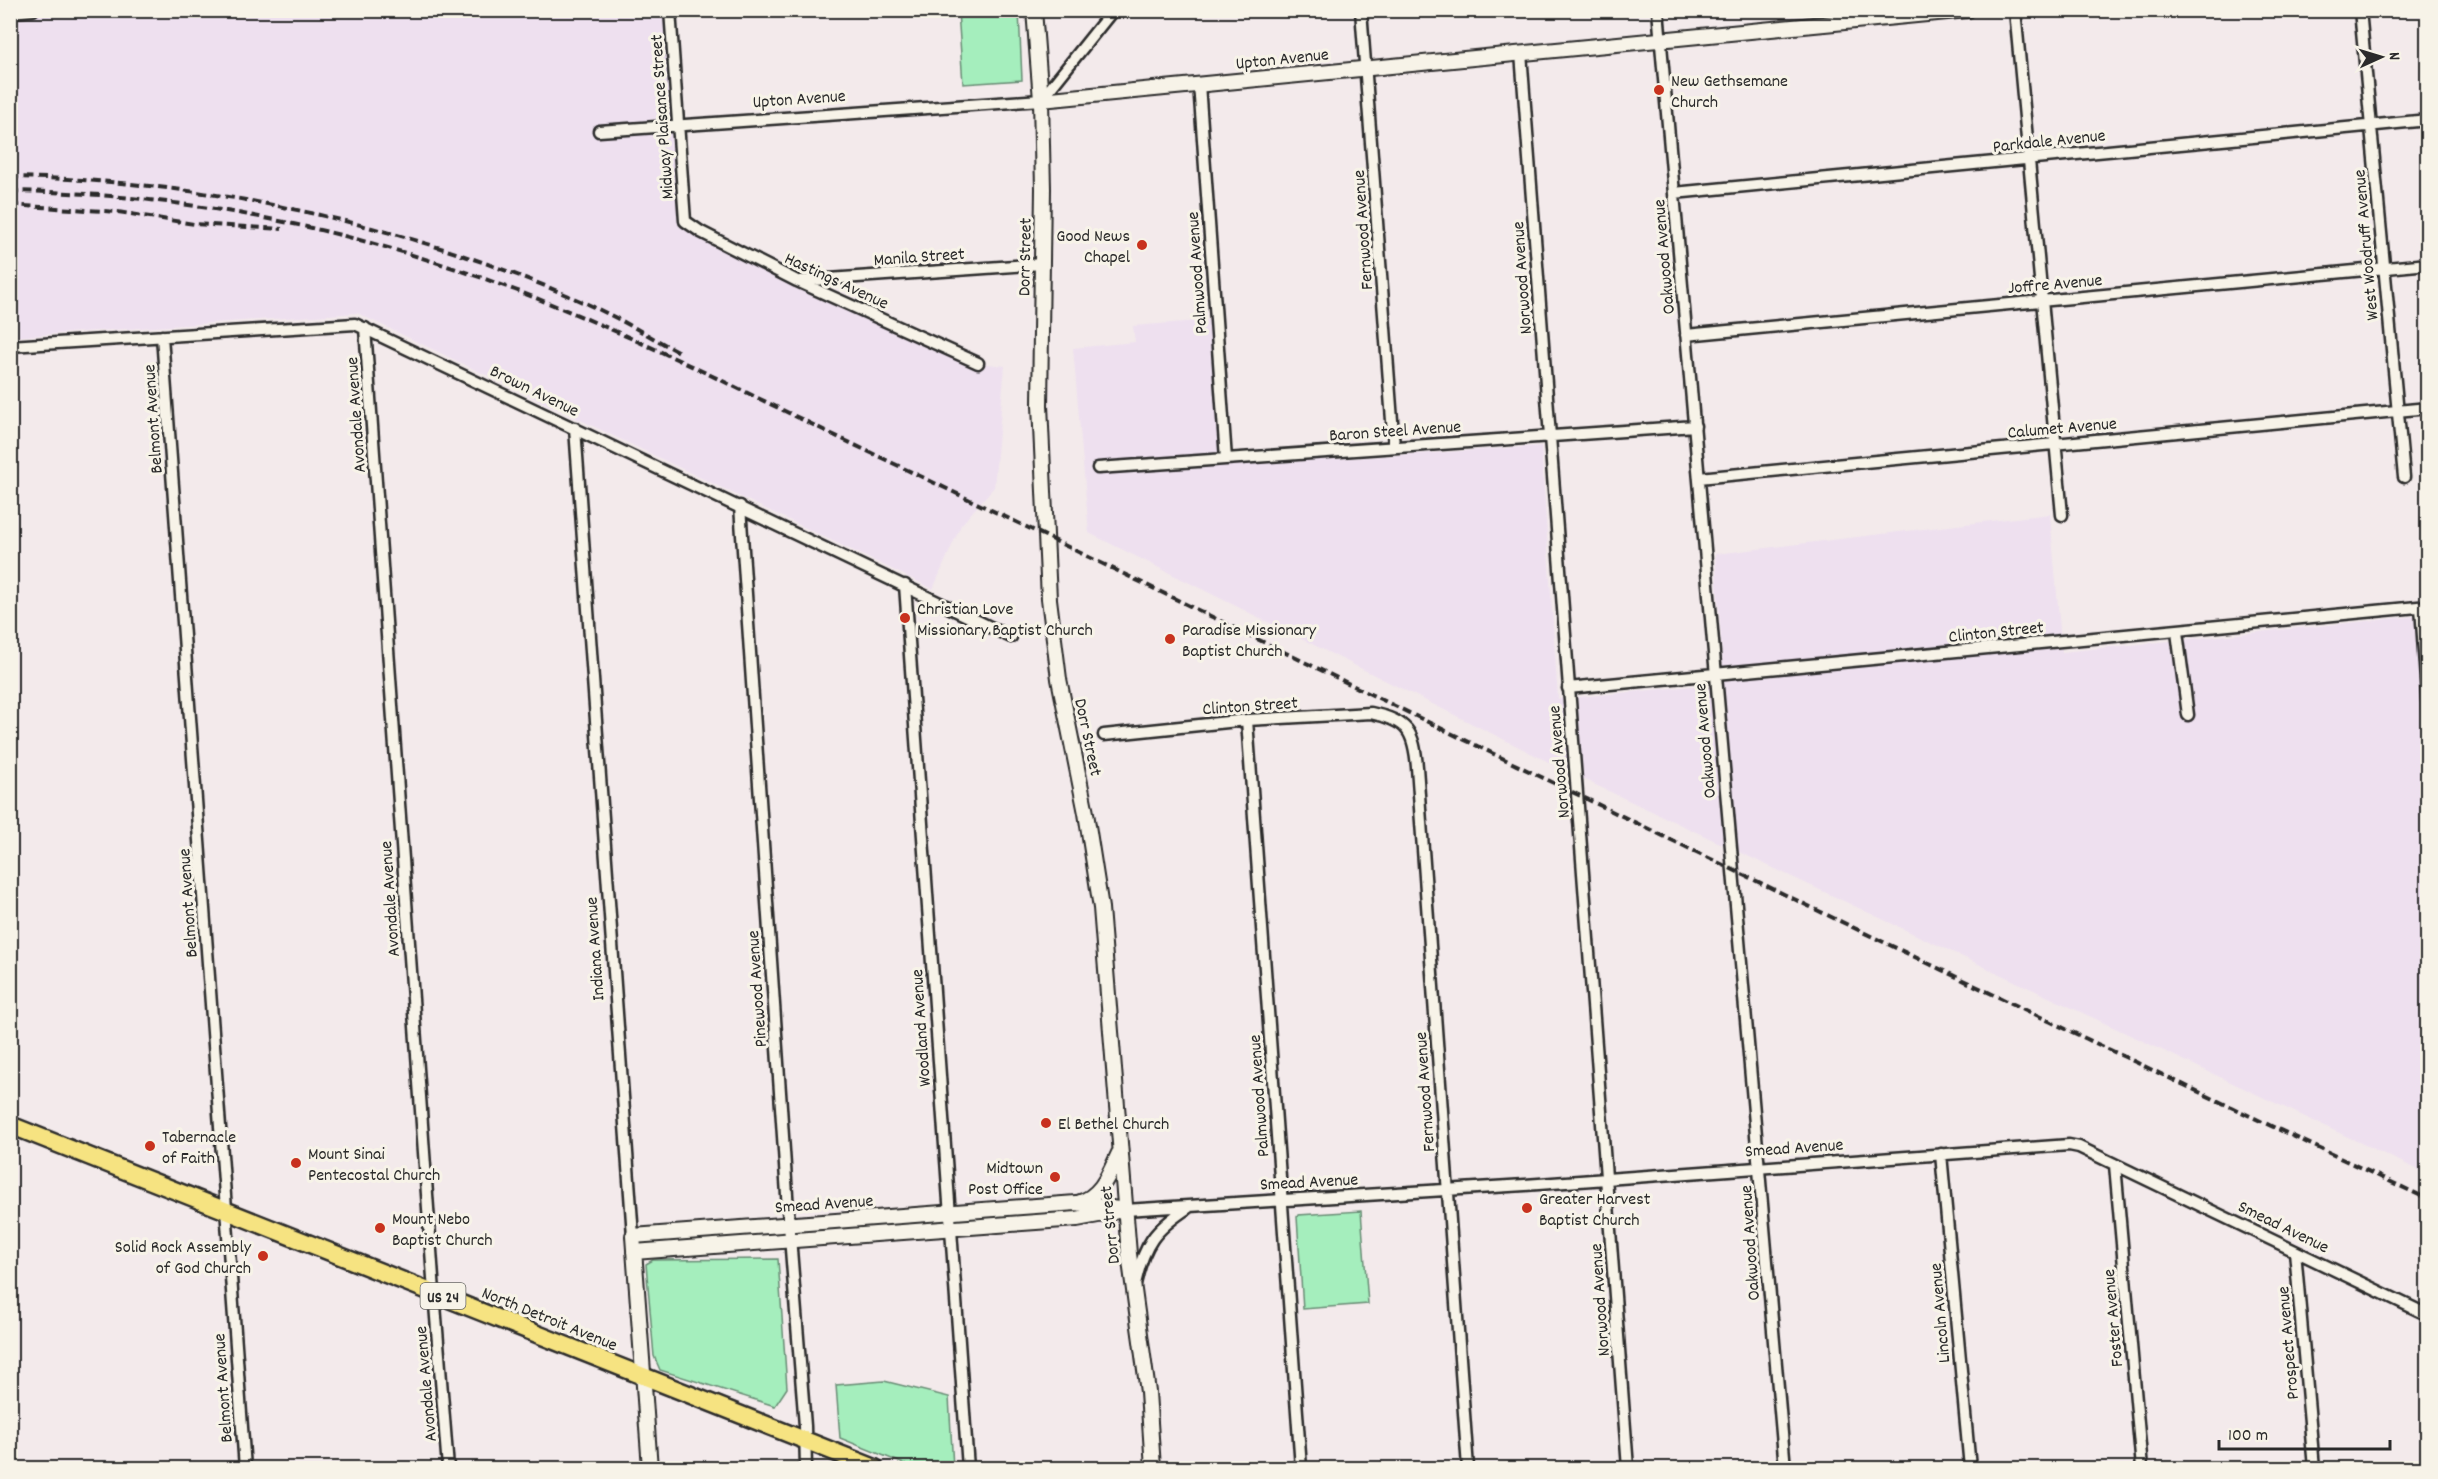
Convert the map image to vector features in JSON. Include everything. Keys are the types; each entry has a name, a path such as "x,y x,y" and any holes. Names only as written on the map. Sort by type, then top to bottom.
{"main road":[{"name":"North Detroit Avenue","path":"10,1125 875,1468"}],"street":[{"path":"10,12 33,10"},
{"name":"Midway Plaisance Street","path":"670,10 685,221"},
{"name":"Dorr Street","path":"1035,10 1041,100 1040,416 1049,599 1059,679 1086,813 1101,908 1125,1210 1148,1392 1153,1468"},
{"path":"1041,100 1113,10"},
{"name":"Fernwood Avenue","path":"1360,10 1367,68 1394,447"},
{"name":"Oakwood Avenue","path":"1658,10 1785,1468"},
{"name":"Upton Avenue","path":"599,131 1041,100 1968,10"},
{"path":"2015,10 2062,515"},
{"name":"West Woodruff Avenue","path":"2360,10 2404,477"},
{"name":"Norwood Avenue","path":"1521,53 1568,688 1608,1179 1628,1468"},
{"name":"Palmwood Avenue","path":"1199,84 1226,459"},
{"name":"Parkdale Avenue","path":"1674,193 2427,120"},
{"name":"Hastings Avenue","path":"685,221 701,232 797,281 978,363"},
{"name":"Manila Street","path":"797,281 1042,264"},
{"name":"Joffre Avenue","path":"1686,335 2427,264"},
{"name":"Brown Avenue","path":"10,346 348,323 365,328 1011,637"},
{"name":"Avondale Avenue","path":"365,328 448,1468"},
{"name":"Belmont Avenue","path":"162,336 245,1468"},
{"name":"Calumet Avenue","path":"1699,478 2427,408"},
{"name":"Baron Steel Avenue","path":"1098,468 1695,426"},
{"name":"Indiana Avenue","path":"574,428 650,1468"},
{"name":"Pinewood Avenue","path":"740,506 806,1468"},
{"name":"Woodland Avenue","path":"905,585 969,1468"},
{"path":"2424,607 2427,711"},
{"name":"Clinton Street","path":"1568,688 1715,676 2424,607"},
{"path":"2177,632 2188,715"},
{"name":"Clinton Street","path":"1104,735 1247,720 1371,713 1396,722"},
{"name":"Palmwood Avenue","path":"1247,720 1301,1468"},
{"name":"Fernwood Avenue","path":"1396,722 1409,731 1415,745 1468,1468"},
{"name":"Smead Avenue","path":"634,1252 1077,1219 1125,1210 1608,1179 2069,1145 2079,1147 2427,1314"},
{"path":"1076,1203 1084,1201 1100,1189 1120,1151"},
{"name":"Lincoln Avenue","path":"1941,1155 1970,1468"},
{"name":"Foster Avenue","path":"2115,1165 2142,1468"},
{"name":"Smead Avenue","path":"633,1236 1076,1203 1125,1210"},
{"path":"1134,1288 1140,1263 1152,1238 1167,1222 1191,1206"},
{"name":"Prospect Avenue","path":"2295,1251 2314,1468"}],"shaded area":[{"path":"43,10 670,10 686,221 701,232 978,363 1005,366 994,487 961,525 933,589 357,313 11,337 11,13"},
{"path":"1211,320 1222,466 1541,446 1558,699 1724,683 1715,554 2050,514 2062,652 2417,616 2428,857 2427,1174 1587,781 1089,533 1073,348 1135,342 1133,326"}],"green space":[{"path":"958,11 1019,11 1022,80 963,84"},
{"path":"1361,1211 1368,1304 1303,1309 1298,1215"},
{"path":"778,1259 787,1388 775,1406 660,1370 654,1356 646,1264 653,1260"},
{"path":"884,1381 949,1397 953,1468 914,1468 840,1438 836,1385"}],"railway":[{"path":"10,177 85,180 160,187 236,198 311,213 385,232 458,254 529,280 608,314 679,352"},
{"path":"10,191 74,193 139,199 267,218 392,249 454,268 556,306 719,379 1841,922 2428,1199"},
{"path":"10,205 118,212 194,224 282,229"}],"place":[{"name":"New Gethsemane Church","path":"1659,90"},
{"name":"Good News Chapel","path":"1142,245"},
{"name":"Christian Love Missionary Baptist Church","path":"905,618"},
{"name":"Paradise Missionary Baptist Church","path":"1170,639"},
{"name":"El Bethel Church","path":"1046,1123"},
{"name":"Tabernacle of Faith","path":"150,1146"},
{"name":"Mount Sinai Pentecostal Church","path":"296,1163"},
{"name":"Midtown Post Office","path":"1055,1177"},
{"name":"Greater Harvest Baptist Church","path":"1527,1208"},
{"name":"Mount Nebo Baptist Church","path":"380,1228"},
{"name":"Solid Rock Assembly of God Church","path":"263,1256"}]}
